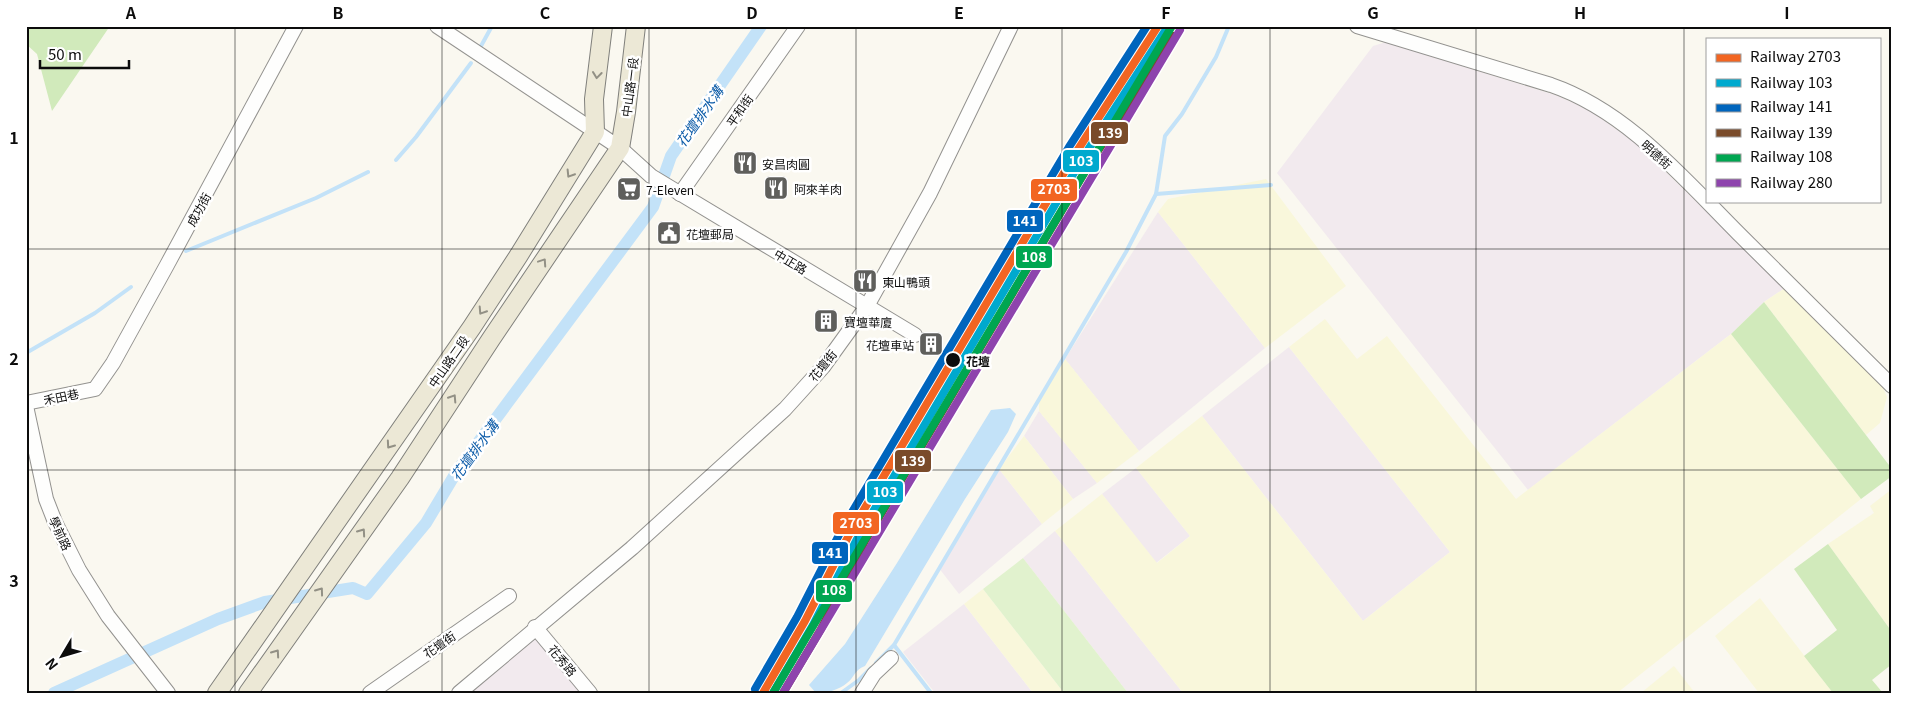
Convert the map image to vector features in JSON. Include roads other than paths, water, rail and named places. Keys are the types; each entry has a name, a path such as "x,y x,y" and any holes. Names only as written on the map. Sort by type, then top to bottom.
{"main road":[{"path":"596,132 594,99 603,26"},
{"name":"中山路一段","path":"620,148 636,26"},
{"name":"中山路二段","path":"217,693 472,327 596,132"},
{"name":"中山路二段","path":"248,693 400,478 620,148"}],"street":[{"name":"成功街","path":"95,389 113,363 168,265 296,26"},
{"path":"437,26 620,148"},
{"name":"平和街","path":"680,194 798,26"},
{"name":"花壇街","path":"459,693 632,548 785,409 823,367 867,306 930,193 1011,26"},
{"name":"明德街","path":"1357,26 1564,89 1602,108 1667,162 1706,201"},
{"name":"中正路","path":"620,148 651,176 916,335"},
{"name":"明德街","path":"1707,202 1892,386"},
{"name":"禾田巷","path":"26,404 95,389"},
{"name":"學前路","path":"26,404 46,499 55,522 79,570 108,616 168,693"},
{"name":"花壇街","path":"370,693 508,596"},
{"name":"花秀路","path":"536,627 590,693"},
{"path":"862,693 874,674 891,658"}],"water":[{"path":"1010,408 1016,414 1008,432 965,499 865,666 859,669 840,688 816,693 809,685 845,644 991,410"}],"waterway":[{"path":"481,46 492,26"},
{"name":"花壇排水溝","path":"54,693 218,619 265,602 353,588 367,594 426,523 457,471 653,207 671,156 761,26"},
{"path":"1156,194 1165,136 1182,114 1216,57 1229,26"},
{"path":"396,160 416,137 471,63"},
{"path":"186,251 316,198 368,172"},
{"path":"876,663 894,645 1126,252 1156,194 1271,185"},
{"path":"26,353 95,313 131,287"},
{"path":"894,645 931,693"},
{"path":"841,693 859,680 871,668"}],"railway":[{"path":"761,693 807,592"}],"rail line":[{"name":"141","path":"755,689 797,617 842,529 1069,147 1147,26"},
{"name":"2703","path":"763,693 805,621 850,533 1077,151 1158,26"},
{"name":"108","path":"773,693 1172,26"},
{"name":"280","path":"783,693 1180,30"},
{"name":"103","path":"773,693 813,625 858,537 1084,156 1165,31"},
{"name":"139","path":"783,693 821,629 865,541 1092,160 1173,36"}],"place":[{"name":"安昌肉圓","path":"745,163"},
{"name":"阿來羊肉","path":"776,188"},
{"name":"7-Eleven","path":"629,189"},
{"name":"花壇郵局","path":"669,233"},
{"name":"東山鴨頭","path":"865,281"},
{"name":"寶壇華廈","path":"826,321"},
{"name":"花壇車站","path":"931,344"},
{"name":"花壇","path":"953,360"}]}
